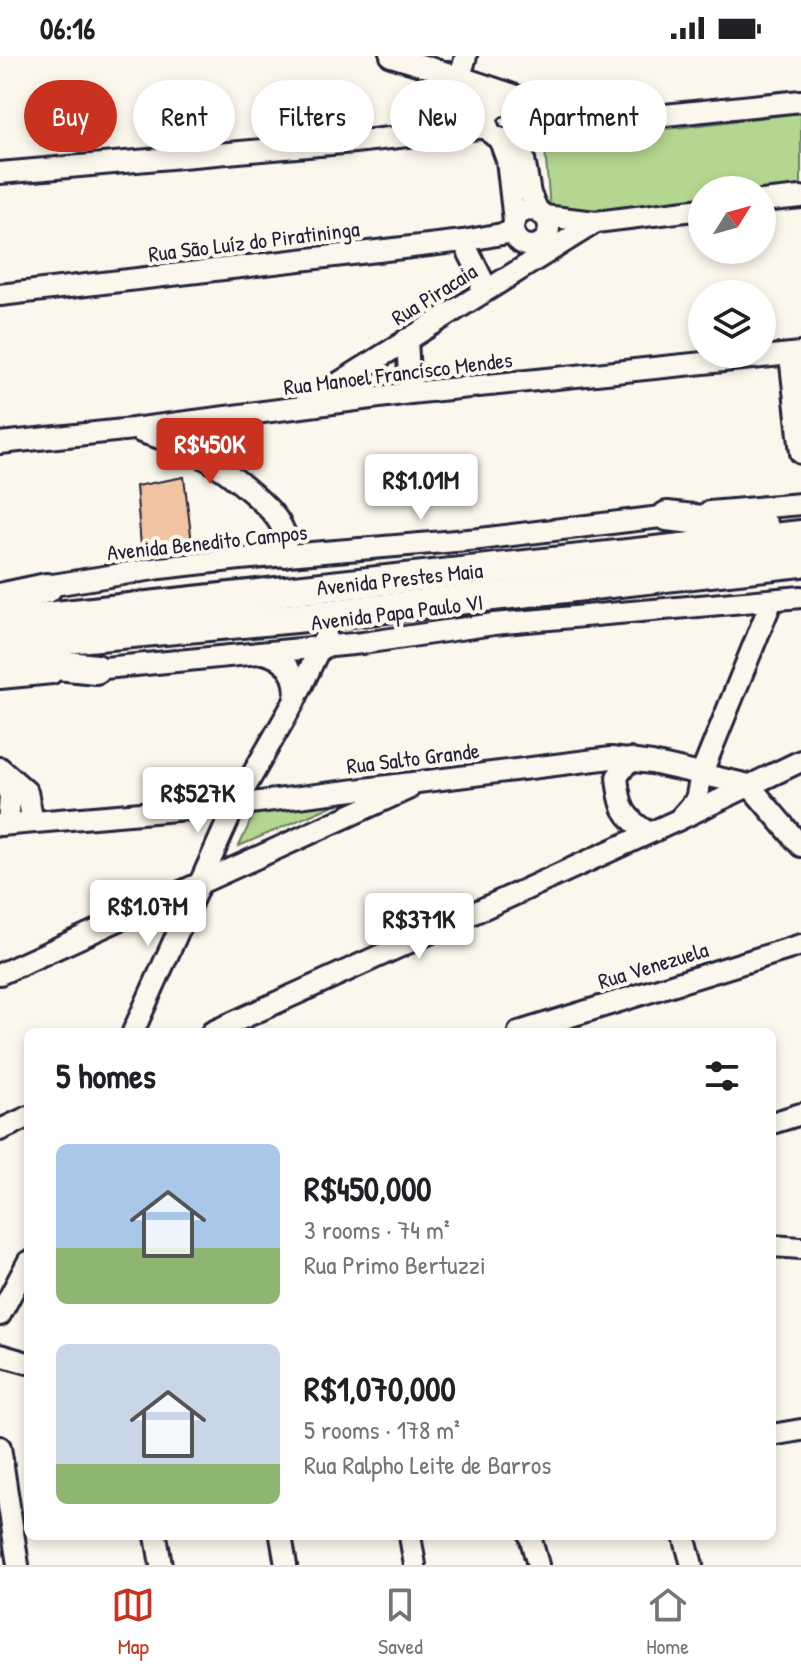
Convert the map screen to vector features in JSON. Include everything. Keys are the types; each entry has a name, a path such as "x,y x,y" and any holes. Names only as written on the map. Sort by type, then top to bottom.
{"highway":[{"path":"667,516 801,532"},
{"name":"Avenida Prestes Maia","path":"0,622 801,532"},
{"name":"Avenida Prestes Maia","path":"0,645 335,613 801,562"},
{"path":"0,598 47,588"},
{"path":"0,659 96,669"}],"street":[{"path":"391,56 501,91"},
{"path":"460,77 466,56"},
{"path":"460,77 501,130"},
{"path":"667,115 801,101"},
{"path":"501,112 494,124 507,160 514,227 519,242 536,245 548,233 530,194 523,152"},
{"path":"0,173 354,142 494,124"},
{"path":"776,200 801,197"},
{"path":"514,227 522,212 596,222 688,211"},
{"name":"Rua Piracaia","path":"298,408 596,222"},
{"name":"Rua São Luíz do Piratininga","path":"0,295 463,241 514,227"},
{"path":"463,241 482,279 481,292"},
{"path":"407,339 410,393"},
{"path":"795,354 801,453"},
{"name":"Rua Manoel Francisco Mendes","path":"0,443 410,393 795,354"},
{"path":"133,429 178,443 226,470 269,508 280,523 285,536 285,556"},
{"name":"Avenida Benedito Campos","path":"0,590 47,588 160,568 480,539 667,516 801,504"},
{"name":"Avenida Papa Paulo VI","path":"0,678 363,643 494,624 801,597"},
{"path":"678,820 696,800 701,775 772,600"},
{"path":"135,1028 235,805 294,702 335,613"},
{"path":"258,652 282,661 292,673 296,692 294,702"},
{"name":"Rua Salto Grande","path":"4,825 235,805 611,758 630,759 749,785"},
{"path":"262,759 266,779 272,787 290,798"},
{"path":"198,808 233,788 262,759"},
{"path":"630,759 617,777 621,807 627,818 649,833"},
{"path":"221,1028 801,761"},
{"path":"0,768 27,792 74,818"},
{"path":"0,777 10,795 4,825"},
{"path":"0,974 428,780"},
{"path":"749,785 801,846"},
{"path":"27,792 33,822"},
{"name":"Rua Venezuela","path":"532,1028 801,945"},
{"path":"776,1122 801,1114"},
{"path":"0,1130 24,1119"},
{"path":"776,1246 801,1248"},
{"path":"0,1315 24,1270"},
{"path":"0,1355 24,1362"},
{"path":"0,1365 24,1363"},
{"path":"776,1434 801,1430"},
{"path":"0,1447 18,1565"},
{"path":"157,1540 161,1565"},
{"path":"282,1540 286,1565"},
{"path":"411,1540 415,1565"},
{"path":"531,1540 538,1565"},
{"path":"685,1540 692,1565"}],"green space":[{"path":"801,113 801,189 776,192 776,176 688,176 688,203 613,211 550,209 545,152 667,152 667,129"},
{"path":"357,795 239,846 256,809"}],"building":[{"path":"184,477 193,551 142,558 136,486"}]}
